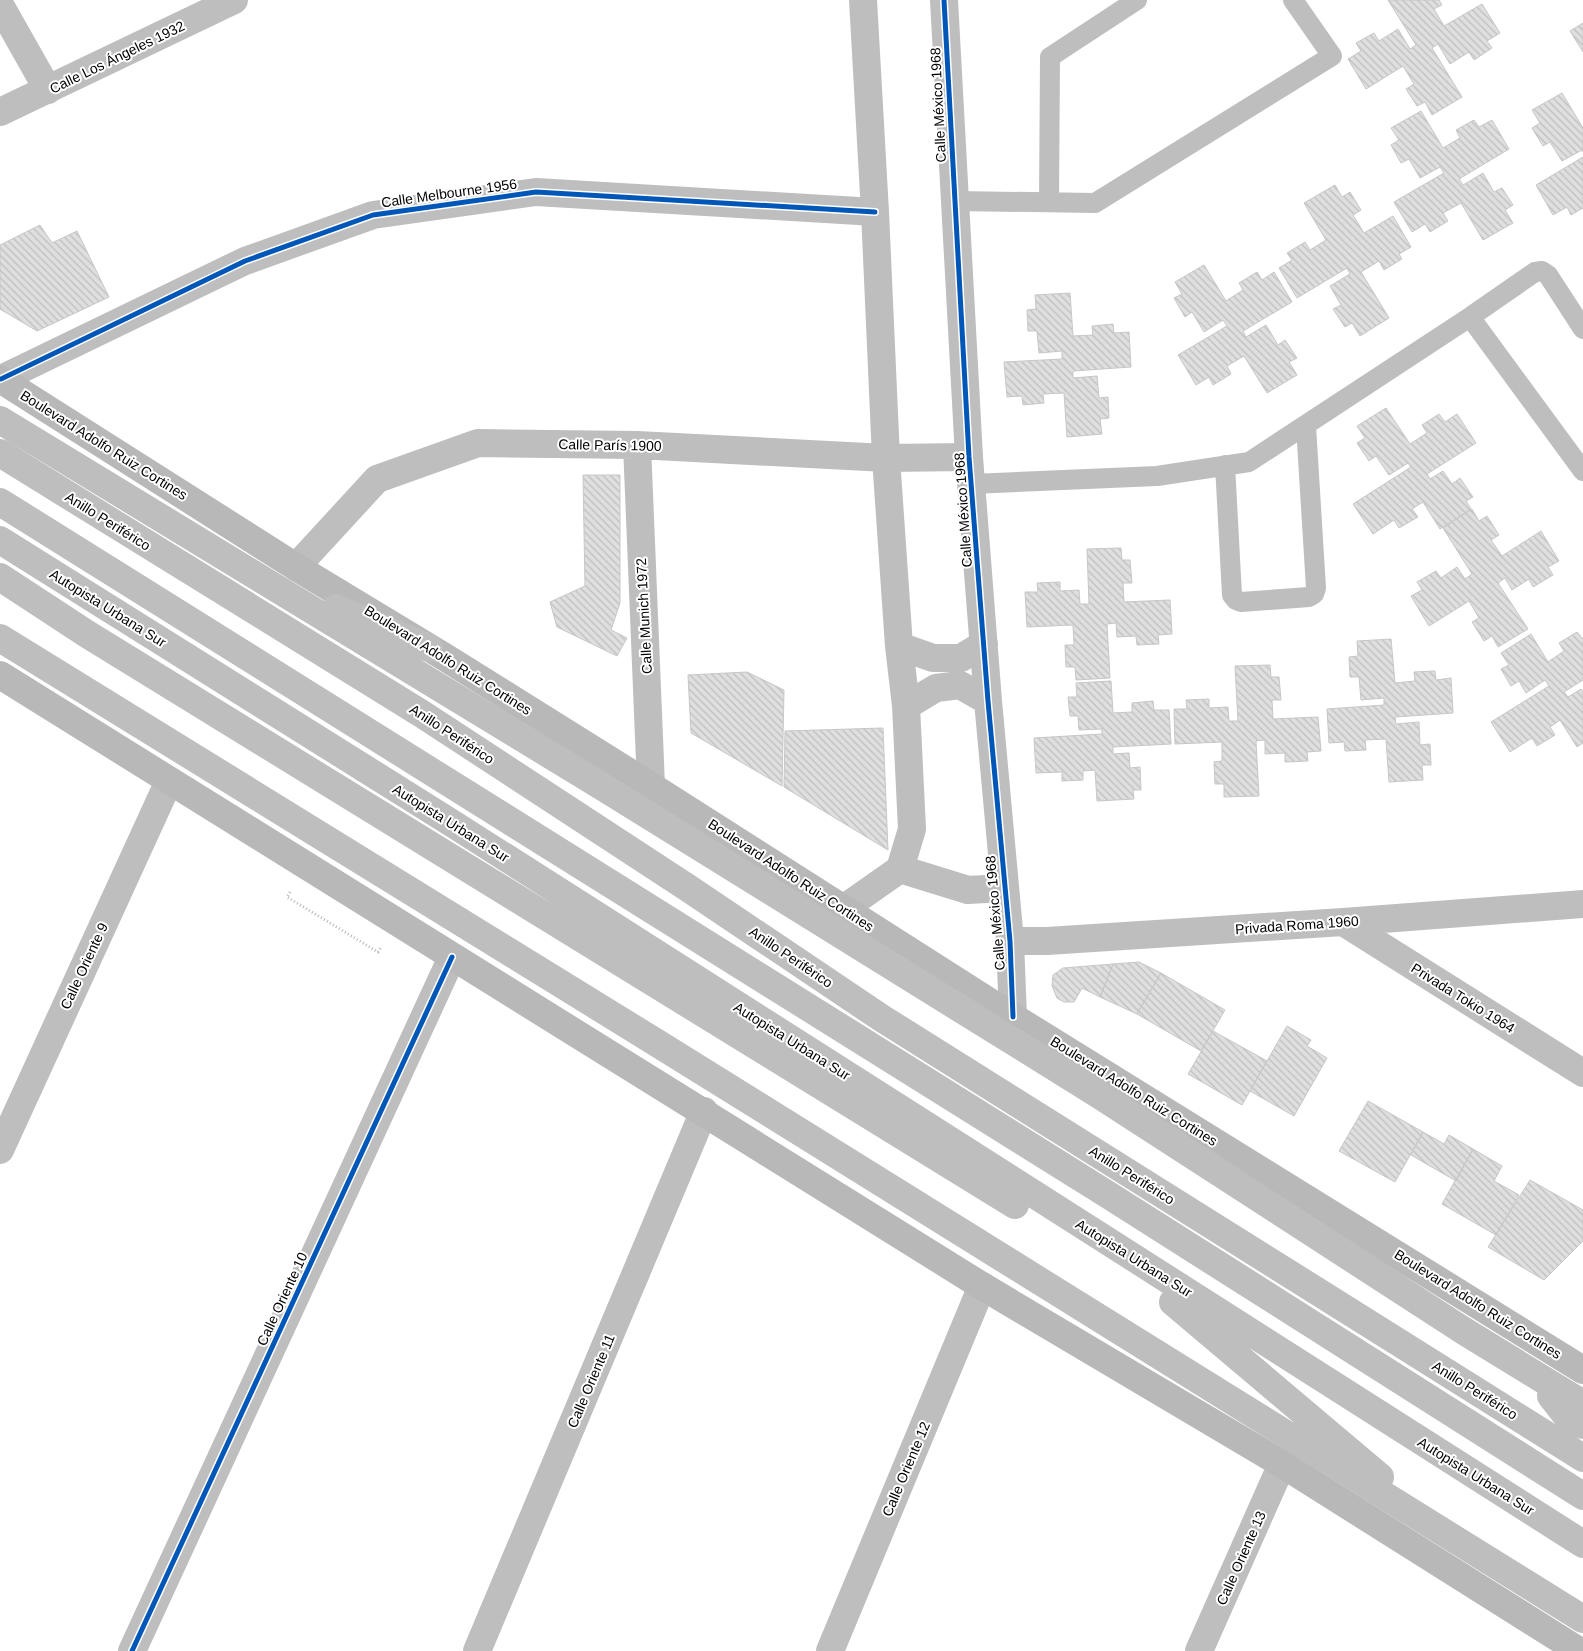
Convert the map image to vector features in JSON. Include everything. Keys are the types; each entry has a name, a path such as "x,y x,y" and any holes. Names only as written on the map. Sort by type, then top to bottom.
{"main road":[{"name":"Calle Los Ángeles 1932","path":"0,112 234,0"},
{"path":"843,909 900,869 912,829 906,706 899,646 886,458 863,0"},
{"name":"Calle México 1968","path":"944,0 970,457 988,701 1010,942 1013,1017"},
{"path":"0,5 48,90"},
{"name":"Calle Melbourne 1956","path":"0,379 245,261 373,215 536,192 875,212"},
{"name":"Boulevard Adolfo Ruiz Cortines","path":"0,379 296,567 651,786 1013,1017 1583,1370"},
{"path":"0,420 578,772 1081,1083 1583,1404"},
{"name":"Calle París 1900","path":"296,567 377,479 478,443 636,445 886,458 970,457"},
{"name":"Calle Munich 1972","path":"636,445 651,786"},
{"name":"Anillo Periférico","path":"0,453 422,714 884,1019 1583,1458"},
{"path":"67,495 429,648"},
{"path":"0,502 1110,1196 1583,1496"},
{"name":"Autopista Urbana Sur","path":"0,540 466,833 1583,1544"},
{"path":"0,577 87,634 1173,1302 1583,1565"},
{"path":"0,638 665,1048 1583,1619"},
{"path":"899,646 932,658 961,658 984,644"},
{"path":"0,675 452,957 704,1111 982,1286 1282,1464 1551,1644 1579,1651"},
{"path":"906,706 936,688 960,685 988,701"},
{"name":"Calle Oriente 9","path":"0,1150 169,781"},
{"path":"900,869 968,890 1004,888"},
{"name":"Privada Roma 1960","path":"1010,942 1343,922 1583,904"},
{"name":"Privada Tokio 1964","path":"1343,922 1583,1073"},
{"name":"Calle Oriente 10","path":"132,1651 452,957"},
{"name":"Calle Oriente 11","path":"477,1651 704,1111"},
{"name":"Calle Oriente 12","path":"830,1651 982,1286"},
{"path":"1173,1302 1404,1497 1583,1624"},
{"path":"1521,1366 1566,1415 1583,1425"},
{"name":"Calle Oriente 13","path":"1199,1651 1282,1464"}],"lane":[{"path":"1049,202 1050,57 1137,0"},
{"path":"955,201 1095,203 1332,56 1292,0"},
{"path":"972,484 1158,476 1249,462 1306,426 1535,272 1542,271 1548,275 1583,329"},
{"path":"1470,317 1583,471"},
{"path":"1225,465 1232,596 1241,602 1309,597 1314,594 1316,588 1306,426"}],"path":[{"path":"287,897 378,952"}],"building":[{"path":"1388,0 1439,0 1442,5 1434,9 1444,26 1482,4 1500,33 1487,41 1492,48 1474,60 1469,52 1450,64 1438,44 1432,48 1462,97 1432,115 1425,102 1417,106 1406,89 1414,84 1403,66 1366,89 1348,59 1361,51 1356,43 1374,33 1379,41 1398,29 1410,49 1416,45"},
{"path":"1583,23 1583,52 1570,31"},
{"path":"1562,93 1583,128 1583,152 1582,150 1562,161 1550,142 1543,146 1532,128 1540,123 1532,110"},
{"path":"1421,111 1443,148 1460,138 1456,130 1474,120 1479,127 1492,120 1509,149 1459,179 1463,185 1483,173 1494,192 1502,188 1513,205 1505,210 1513,223 1483,240 1461,203 1443,213 1448,221 1430,232 1425,224 1412,232 1394,202 1444,173 1440,167 1420,178 1409,159 1401,163 1391,145 1399,140 1391,128"},
{"path":"1583,157 1583,208 1571,215 1567,207 1553,215 1536,185"},
{"path":"1335,185 1342,197 1350,192 1361,210 1353,215 1364,233 1393,216 1411,247 1399,254 1402,259 1384,270 1379,261 1361,272 1389,318 1360,336 1352,323 1345,327 1333,309 1341,305 1330,286 1350,274 1347,268 1297,298 1279,268 1292,260 1287,253 1305,242 1310,250 1326,240 1304,203"},
{"path":"40,225 52,243 77,231 109,297 37,331 0,309 0,245"},
{"path":"1204,265 1226,301 1243,290 1239,283 1257,272 1262,280 1274,272 1292,302 1243,331 1246,337 1266,325 1278,345 1285,340 1297,358 1289,362 1297,375 1267,393 1244,356 1227,366 1231,374 1213,385 1209,377 1196,385 1178,355 1227,326 1223,320 1204,332 1192,312 1185,317 1174,298 1182,294 1175,282"},
{"path":"1070,293 1073,336 1093,335 1092,326 1113,324 1114,333 1129,332 1131,367 1073,371 1073,378 1097,376 1099,398 1108,397 1109,418 1100,419 1102,434 1067,437 1064,393 1043,394 1044,403 1023,405 1022,396 1007,397 1004,362 1062,359 1062,351 1039,353 1037,331 1028,331 1027,310 1036,309 1035,295"},
{"path":"1386,408 1410,444 1427,433 1422,425 1439,414 1445,422 1457,414 1476,443 1427,474 1430,479 1443,471 1452,484 1460,478 1473,497 1466,501 1471,509 1440,529 1423,502 1412,509 1418,517 1399,528 1394,520 1373,534 1353,504 1411,467 1408,463 1389,475 1376,456 1369,461 1357,443 1365,438 1357,426"},
{"path":"583,475 620,475 620,603 611,630 627,638 617,656 557,627 550,602 585,586"},
{"path":"1472,509 1479,521 1487,516 1499,535 1491,540 1502,556 1541,531 1559,561 1548,567 1553,575 1533,587 1529,579 1512,590 1505,578 1498,583 1528,629 1498,647 1492,636 1484,641 1472,622 1479,618 1469,601 1429,626 1411,596 1422,590 1417,582 1436,571 1441,578 1457,567 1465,579 1472,574 1443,528"},
{"path":"1121,548 1122,560 1130,560 1132,583 1123,583 1124,602 1170,600 1172,634 1158,635 1159,644 1137,645 1136,636 1117,637 1116,623 1107,624 1110,678 1076,680 1075,667 1066,667 1065,645 1074,645 1073,625 1027,627 1025,592 1038,592 1037,583 1060,582 1060,591 1079,590 1080,604 1089,604 1087,549"},
{"path":"1577,632 1583,639 1583,680 1564,692 1568,697 1581,689 1583,692 1583,743 1577,747 1560,720 1550,727 1555,735 1537,746 1532,738 1510,752 1491,722 1549,686 1545,680 1526,693 1519,681 1511,686 1501,669 1509,665 1501,653 1531,634 1548,662 1564,651 1559,643"},
{"path":"1391,639 1395,683 1415,681 1414,672 1435,671 1436,680 1451,678 1453,713 1395,717 1396,724 1419,722 1420,745 1430,744 1431,765 1422,765 1423,780 1389,782 1386,739 1365,740 1366,750 1345,751 1344,742 1329,743 1327,709 1384,705 1384,698 1361,700 1359,677 1350,677 1349,657 1358,656 1357,641"},
{"path":"1270,665 1271,677 1279,677 1281,700 1272,700 1273,719 1318,717 1321,751 1307,752 1308,761 1285,762 1285,753 1265,754 1265,740 1256,741 1259,796 1224,797 1224,784 1215,784 1214,762 1222,761 1222,742 1175,744 1174,709 1187,709 1186,700 1209,699 1209,708 1228,707 1229,721 1238,721 1235,666"},
{"path":"747,672 784,690 782,786 691,733 688,675"},
{"path":"1111,681 1113,713 1132,712 1132,703 1153,701 1154,710 1169,710 1171,744 1113,747 1113,754 1129,753 1130,768 1140,767 1141,790 1133,790 1134,799 1097,801 1095,770 1083,771 1083,780 1062,781 1062,772 1036,773 1034,738 1102,734 1102,729 1079,730 1078,716 1070,716 1068,697 1077,697 1076,683"},
{"path":"883,728 888,850 784,787 785,731"},
{"path":"1139,962 1161,973 1137,1014 1100,997 1113,964"},
{"path":"1113,964 1100,997 1082,988 1074,1002 1064,1002 1057,998 1052,986 1053,975 1063,968"},
{"path":"1161,973 1225,1010 1201,1051 1137,1014"},
{"path":"1287,1026 1311,1040 1307,1046 1327,1058 1294,1116 1250,1091"},
{"path":"1213,1031 1267,1061 1242,1105 1188,1074"},
{"path":"1368,1101 1423,1132 1395,1182 1339,1151"},
{"path":"1423,1132 1444,1144 1449,1135 1473,1149 1456,1181 1411,1155"},
{"path":"1473,1149 1502,1166 1494,1181 1519,1195 1496,1235 1442,1204"},
{"path":"1530,1180 1583,1210 1583,1241 1544,1280 1488,1247"}],"cycle path":[{"path":"944,0 969,457 988,701 1010,941 1013,1017"},
{"path":"1,379 245,261 373,215 536,192 875,212"},
{"path":"132,1651 452,957"}]}
